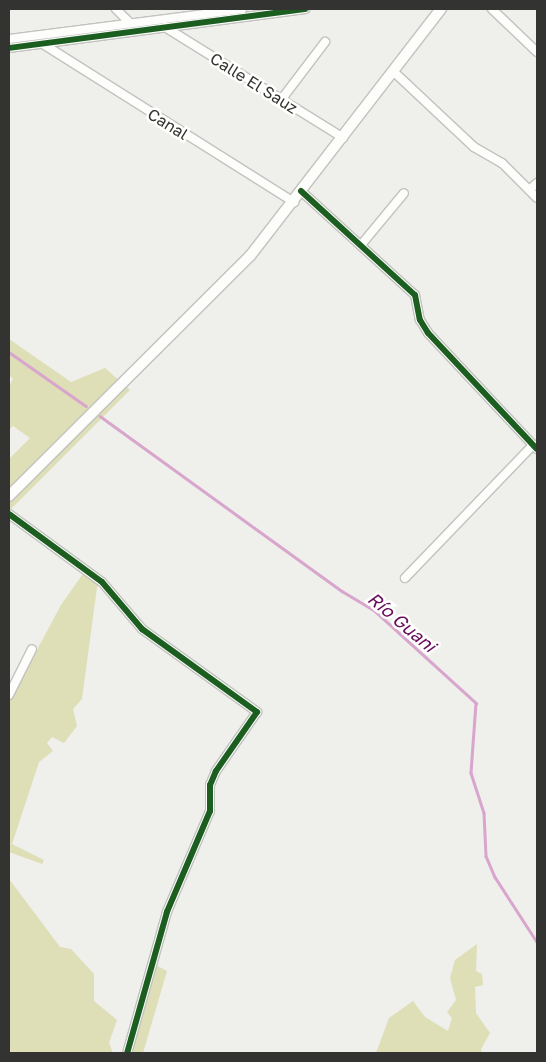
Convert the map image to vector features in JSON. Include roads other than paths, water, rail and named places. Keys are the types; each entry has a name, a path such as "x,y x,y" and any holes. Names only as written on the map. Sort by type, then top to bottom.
{"main road":[{"path":"9,496 250,256 294,202 441,9"}],"street":[{"path":"116,9 130,23"},
{"path":"9,40 242,9"},
{"path":"9,48 305,9"},
{"path":"492,9 537,52"},
{"path":"165,19 165,28"},
{"name":"Calle El Sauz","path":"165,28 343,138"},
{"path":"281,100 325,42"},
{"name":"Canal","path":"43,44 294,202"},
{"path":"394,71 474,147 502,163 537,198"},
{"path":"529,190 537,183"},
{"path":"301,191 415,295 420,320 428,332 535,447 405,578"},
{"path":"361,245 404,193"},
{"path":"9,514 102,582 142,629 258,712 216,771 210,785 210,811 167,912 126,1053"},
{"path":"9,695 32,649"}],"waterway":[{"name":"Río Guani","path":"9,352 86,406"},
{"name":"Río Guani","path":"100,416 342,591 375,611 476,703 471,773 484,813 486,856 495,877 537,942"}]}
